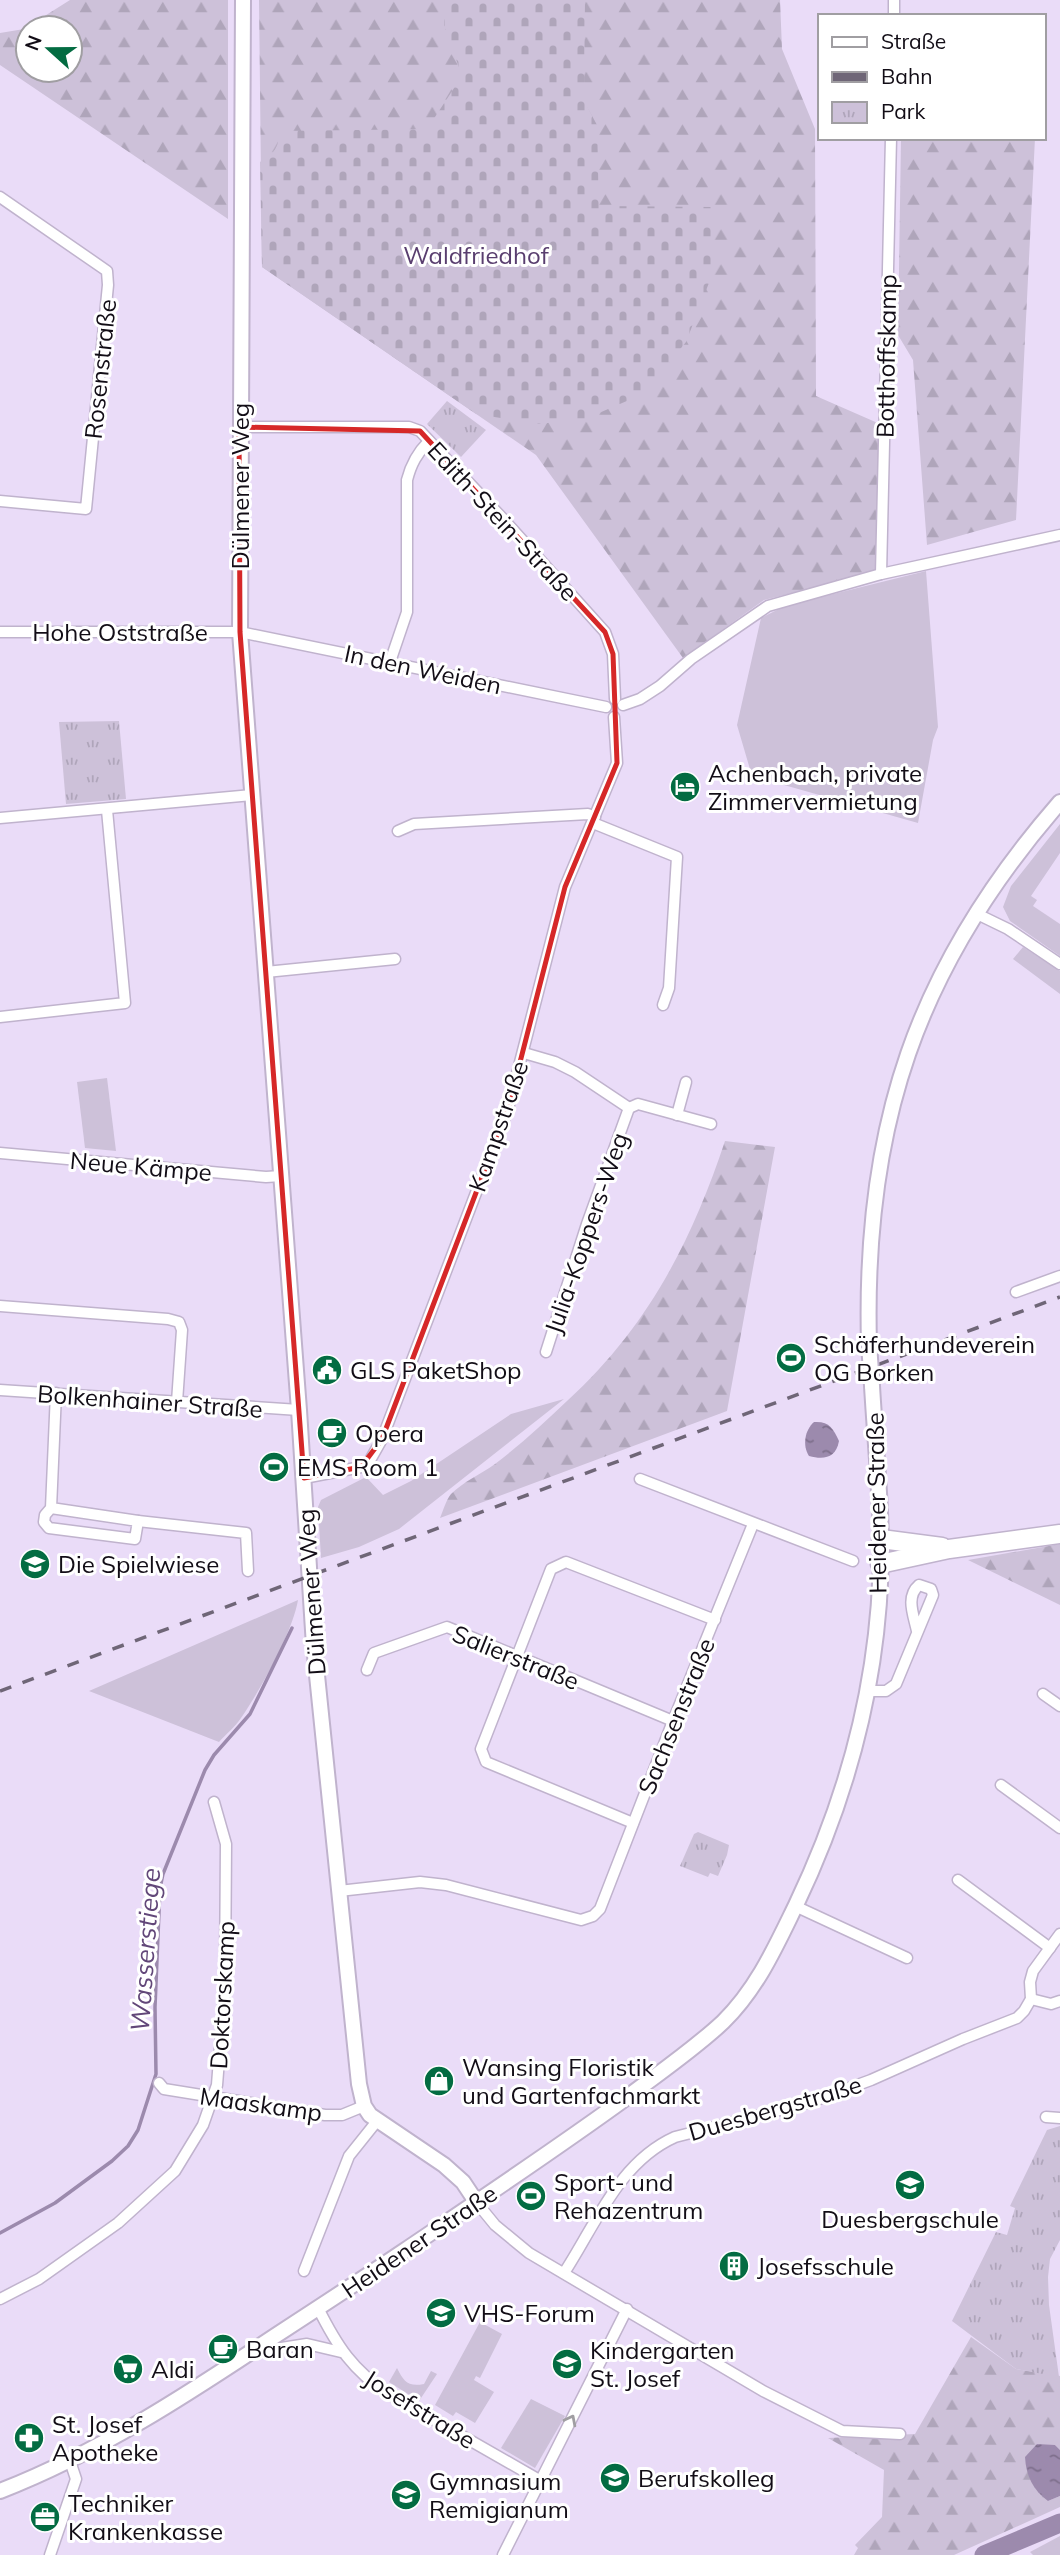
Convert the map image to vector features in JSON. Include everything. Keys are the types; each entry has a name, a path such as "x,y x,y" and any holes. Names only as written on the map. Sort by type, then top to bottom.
{"highway":[{"path":"880,1564 949,1549 1060,1534"},
{"path":"881,1539 949,1549"}],"street":[{"name":"Dülmener Weg","path":"243,0 240,632 304,1478 314,1646 359,2084 364,2106 377,2122 444,2165 463,2182 477,2203"},
{"name":"Botthoffskamp","path":"881,574 891,140"},
{"name":"Rosenstraße","path":"0,197 107,271 108,285 86,509 0,501"},
{"name":"Edith-Stein-Straße","path":"239,427 409,427 420,431 606,632 613,654 619,702"},
{"path":"390,663 407,612 407,480 418,452 429,441"},
{"path":"619,702 622,713 614,717 607,713 608,702 640,699 699,653 768,606 881,574 1060,535"},
{"name":"Hohe Oststraße","path":"0,632 240,632"},
{"name":"In den Weiden","path":"240,632 606,707"},
{"name":"Kampstraße","path":"304,1478 360,1467 369,1462 383,1439 508,1109 565,887 617,763 614,717"},
{"path":"0,818 253,795"},
{"name":"Heidener Straße","path":"0,2491 70,2461 177,2399 477,2203 591,2124 695,2046 725,2020 762,1972 819,1855 845,1785 868,1691 877,1631 881,1539 869,1344 870,1236 875,1190 890,1115 918,1026 932,993 975,914 1021,848 1060,802"},
{"path":"0,1017 125,1003 107,810"},
{"path":"398,831 414,824 588,814 594,820 677,857 669,988 663,1005"},
{"path":"975,914 1008,929 1060,964"},
{"path":"266,972 395,959"},
{"name":"Julia-Koppers-Weg","path":"524,1053 555,1062 575,1072 629,1108 587,1224 546,1352"},
{"path":"677,1115 686,1082"},
{"path":"629,1108 638,1104 711,1124"},
{"name":"Neue Kämpe","path":"0,1153 266,1177 281,1176"},
{"path":"1016,1292 1060,1276"},
{"path":"0,1306 179,1322 182,1330 177,1402"},
{"name":"Bolkenhainer Straße","path":"0,1390 299,1410"},
{"path":"56,1393 51,1508 44,1515 44,1522 49,1528 135,1539 138,1521"},
{"path":"640,1479 853,1561"},
{"path":"51,1508 246,1533 248,1571"},
{"name":"Sachsenstraße","path":"339,1891 420,1882 498,1897 581,1920 593,1916 600,1909 753,1524"},
{"path":"633,1823 486,1762 481,1749 551,1569 566,1562 715,1620"},
{"name":"Salierstraße","path":"367,1670 374,1653 447,1627 673,1721"},
{"path":"868,1691 886,1691 897,1684 917,1631"},
{"path":"1043,1694 1060,1706"},
{"path":"1001,1785 1060,1828"},
{"name":"Doktorskamp","path":"0,2299 39,2279 109,2229 175,2171 202,2125 217,2085 223,2037 226,1844 214,1802"},
{"path":"958,1880 1050,1948"},
{"path":"795,1906 907,1958"},
{"path":"1060,1934 1031,1976 1031,1999 1051,2004 1060,2001"},
{"name":"Duesbergstraße","path":"564,2273 615,2189 637,2161 660,2144 683,2135 811,2102 871,2080 1017,2018 1031,1999"},
{"name":"Maaskamp","path":"159,2084 164,2089 325,2115 342,2115 364,2106"},
{"path":"1046,2118 1060,2118"},
{"path":"304,2271 349,2156 377,2122"},
{"path":"477,2203 511,2239 763,2391 842,2431 900,2434"},
{"name":"Josefstraße","path":"318,2308 341,2351 367,2378 389,2394 541,2481"},
{"path":"503,2555 627,2309"},
{"name":"Josefstraße","path":"251,2353 307,2344 341,2351"},
{"path":"50,2555 76,2479 70,2461"}],"highlighted area":[{"path":"239,427 420,431 605,632 613,654 617,763 565,887 508,1109 382,1439 361,1467 304,1478 299,1410 240,632"}],"green space":[{"path":"70,0 228,0 228,219 28,84 84,84 84,14 48,14"},
{"path":"259,0 780,0 782,49 815,129 816,396 880,424 876,572 764,600 683,658 536,455 262,267"},
{"name":"Waldfriedhof","path":"445,0 585,0 584,101 597,125 599,206 711,207 712,275 686,342 643,394 585,419 538,424 476,414 262,267 260,162 275,150 280,131 434,129 433,120 462,76 444,25"},
{"path":"14,31 14,74 0,65 0,33"},
{"path":"901,140 1035,140 1016,520 927,545 913,360 898,335"},
{"path":"447,401 486,430 461,457 427,424"},
{"path":"926,571 938,727 933,740 918,823 752,776 737,725 761,618 785,606"},
{"path":"119,721 126,799 66,804 59,722"},
{"path":"1060,824 1060,853 1031,896 1037,900 1033,906 1060,924 1060,956 1010,921 1003,907 1011,886"},
{"path":"1023,947 1060,971 1060,994 1013,959"},
{"path":"107,1078 116,1151 85,1148 77,1082"},
{"path":"725,1141 775,1147 727,1411 440,1518 451,1494 532,1434 621,1344 643,1314 681,1249"},
{"path":"564,1399 399,1529 359,1547 321,1558 318,1507 321,1500 366,1477 383,1495 411,1481 511,1414"},
{"path":"1060,1544 1060,1605 968,1560"},
{"path":"298,1600 290,1628 266,1677 241,1718 219,1742 89,1691"},
{"path":"698,1832 729,1845 718,1876 710,1873 708,1877 680,1866 694,1834"},
{"path":"1060,2126 1060,2240 1050,2259 1048,2277 1059,2377 1016,2369 952,2321 996,2232 1007,2235 1015,2208 1010,2206 1047,2130"},
{"path":"480,2322 502,2334 480,2378 476,2376 474,2380 494,2392 475,2423 456,2412 453,2416 435,2405"},
{"path":"971,2337 1016,2369 1060,2376 1060,2450 1055,2445 1048,2501 1060,2496 1060,2507 954,2555 854,2555 858,2548 855,2545 882,2517 884,2470 828,2438 915,2434"},
{"path":"397,2368 404,2380 414,2385 424,2384 431,2371 437,2374 419,2401 389,2382"},
{"path":"531,2399 565,2416 535,2468 501,2448"},
{"path":"1060,2536 1060,2555 1033,2555 1030,2552"}],"water":[{"path":"814,1422 830,1426 839,1441 835,1451 828,1456 814,1457 807,1452 808,1429"},
{"path":"1037,2444 1055,2445 1060,2450 1060,2496 1048,2501 1034,2487 1026,2464 1025,2457"}],"waterway":[{"name":"Wasserstiege","path":"0,2233 55,2203 112,2161 128,2146 138,2130 156,2074 155,2007 160,1888 163,1874 205,1770 214,1755 250,1714 292,1628"},
{"path":"984,2555 1060,2523"}],"railway":[{"path":"0,1691 1060,1297"}],"place":[{"name":"Achenbach, private Zimmervermietung","path":"685,787"},
{"name":"Schäferhundeverein OG Borken","path":"791,1358"},
{"name":"GLS PaketShop","path":"327,1370"},
{"name":"Opera","path":"332,1433"},
{"name":"EMS Room 1","path":"274,1467"},
{"name":"Die Spielwiese","path":"35,1564"},
{"name":"Wansing Floristik und Gartenfachmarkt","path":"439,2081"},
{"name":"Duesbergschule","path":"910,2185"},
{"name":"Sport- und Rehazentrum","path":"531,2196"},
{"name":"Josefsschule","path":"734,2266"},
{"name":"VHS-Forum","path":"441,2313"},
{"name":"Baran","path":"223,2349"},
{"name":"Kindergarten St. Josef","path":"567,2364"},
{"name":"Aldi","path":"128,2369"},
{"name":"St. Josef Apotheke","path":"29,2438"},
{"name":"Berufskolleg","path":"615,2478"},
{"name":"Gymnasium Remigianum","path":"406,2495"},
{"name":"Techniker Krankenkasse","path":"45,2517"}]}
